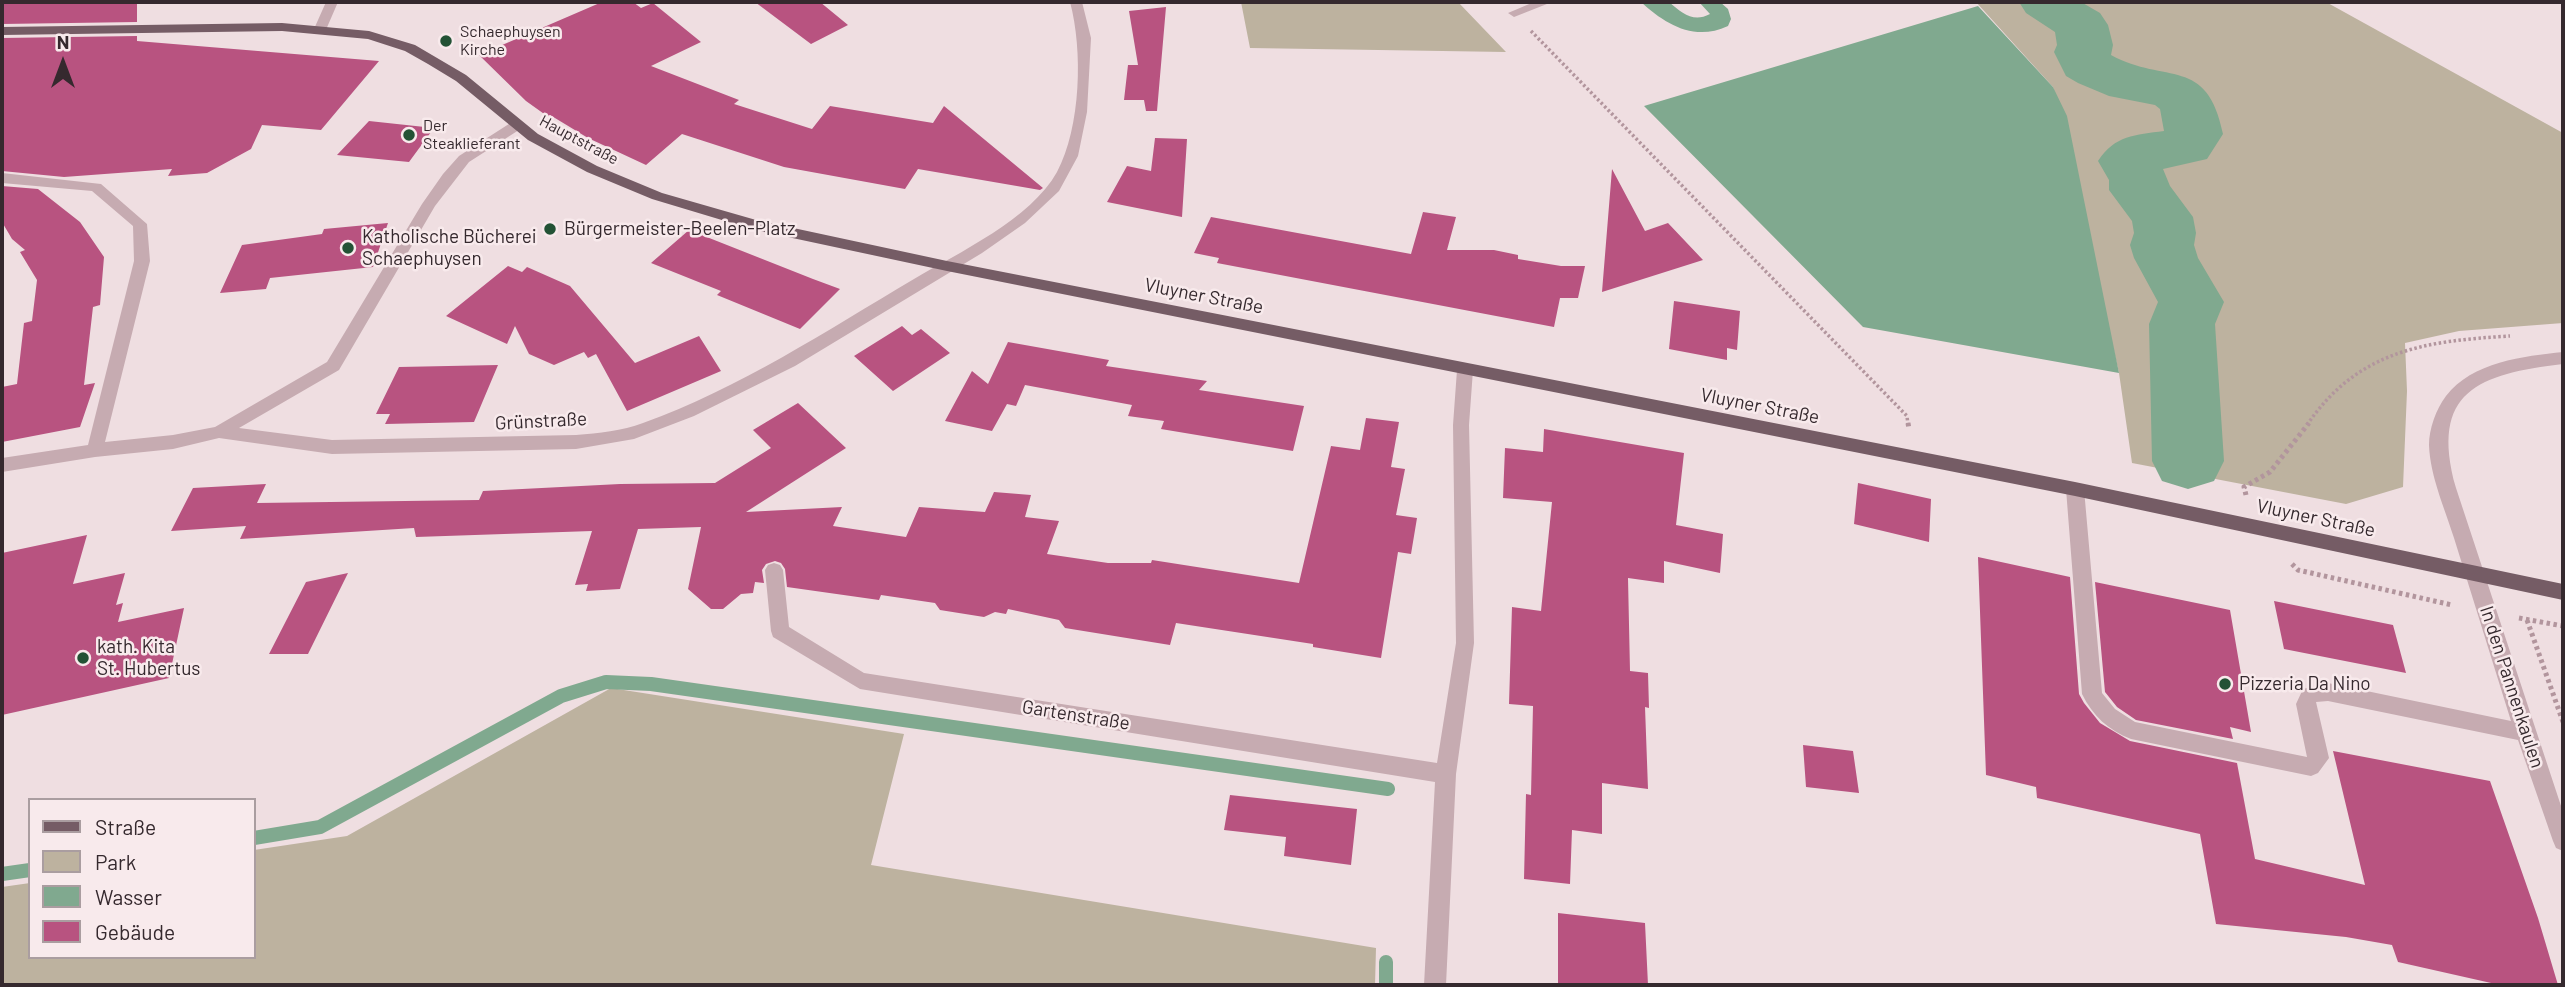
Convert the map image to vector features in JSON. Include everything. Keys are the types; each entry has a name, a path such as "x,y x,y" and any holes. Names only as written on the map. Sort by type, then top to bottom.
{"main road":[{"name":"Hauptstraße","path":"2,31 238,27 320,29 369,35 410,48 461,78 517,125 556,151 592,169 669,200 755,225 947,266"},
{"name":"Vluyner Straße","path":"947,266 2075,489 2563,592"}],"street":[{"path":"320,29 332,2"},
{"name":"Grünstraße","path":"2,465 95,450 173,442 219,432 265,440 367,447 526,444 616,437 690,411 747,384 991,240 1038,204 1064,173 1074,137 1086,61 1082,13 1076,2"},
{"path":"1514,13 1546,2"},
{"path":"219,432 333,366 429,204 448,177 464,159 517,125"},
{"path":"2,178 96,187 140,224 142,261 95,450"},
{"name":"In den Pannenkaulen","path":"2563,358 2510,365 2472,381 2447,408 2438,440 2440,460 2475,573 2525,733 2563,841"},
{"path":"1435,985 1446,774 1465,643 1461,425 1465,370"},
{"path":"2075,489 2090,681 2098,706 2109,718 2131,730 2311,767 2319,758 2306,704 2310,695 2328,692 2525,733"},
{"name":"Gartenstraße","path":"774,570 780,631 860,681 1446,774"}],"path":[{"path":"1514,13 1907,416 1914,458"},
{"path":"2255,527 2244,487 2264,477 2344,381 2371,365 2407,352 2464,340 2518,335"},
{"path":"2298,570 2488,613 2563,626"},
{"path":"2527,619 2563,722"}],"green space":[{"path":"1241,2 1458,2 1506,52 1250,48"},
{"path":"1976,2 2326,2 2563,133 2563,323 2459,331 2405,343 2407,391 2403,487 2346,504 2132,463 2119,373 2053,87"},
{"path":"611,688 904,734 871,865 1376,948 1375,985 2,985 2,887 28,883 28,959 256,959 256,850 347,836"}],"water":[{"path":"1641,2 1669,2 1683,13 1704,17 1710,14 1699,2 1720,2 1728,9 1731,19 1728,26 1715,30 1692,31 1670,23"},
{"path":"1978,6 2053,87 2067,116 2119,373 1863,327 1644,106"}],"building":[{"path":"2,2 137,2 137,22 2,24"},
{"path":"602,2 633,2 641,8 653,3 701,42 651,66 739,100 734,104 812,129 830,106 933,123 944,106 1043,188 1040,190 918,169 905,189 784,167 682,134 646,165 588,138 550,115 547,116 526,101 479,55"},
{"path":"755,2 820,2 848,25 811,44"},
{"path":"1166,7 1157,111 1146,111 1144,100 1124,100 1128,65 1138,65 1129,11"},
{"path":"137,36 137,41 379,61 321,130 262,125 251,149 207,173 168,176 172,169 64,177 2,171 2,38"},
{"path":"369,121 434,128 409,162 337,155"},
{"path":"1155,138 1187,139 1182,217 1107,202 1127,166 1151,171"},
{"path":"1612,169 1645,231 1668,223 1703,260 1602,292"},
{"path":"2,186 38,189 80,222 104,257 100,305 93,307 84,385 95,383 80,427 2,442 2,387 17,384 24,323 32,321 37,280 20,252 25,250 12,239 2,222"},
{"path":"1423,212 1456,217 1447,250 1494,250 1518,255 1518,259 1561,266 1585,266 1578,298 1560,298 1554,327 1217,263 1219,258 1194,253 1211,217 1411,254"},
{"path":"388,223 373,267 270,278 266,289 220,293 242,245 322,234 324,229"},
{"path":"689,230 840,289 800,329 717,295 721,291 651,263"},
{"path":"508,266 522,272 527,267 570,286 635,363 699,336 721,371 627,411 596,354 588,358 584,352 554,365 529,354 515,326 507,344 446,316"},
{"path":"1674,301 1740,311 1737,350 1727,348 1727,360 1669,349"},
{"path":"902,326 912,335 921,329 950,353 893,391 854,356"},
{"path":"1008,342 1109,360 1106,366 1207,381 1199,390 1304,406 1293,451 1161,429 1164,421 1128,416 1132,405 1025,385 1016,406 1007,404 992,431 945,421 972,371 988,384"},
{"path":"498,365 474,422 385,424 390,414 376,414 399,367"},
{"path":"798,403 846,448 746,512 842,507 833,526 906,537 919,507 985,512 994,492 1031,495 1025,517 1059,521 1047,554 1108,563 1151,563 1152,560 1299,583 1331,446 1360,450 1366,418 1399,422 1391,467 1405,469 1396,515 1417,518 1411,554 1398,552 1381,658 1313,647 1313,644 1176,623 1170,645 1065,628 1059,620 1008,609 1006,614 995,612 984,617 940,610 935,603 881,595 879,600 787,587 785,569 781,563 775,561 766,564 762,570 764,583 755,582 753,593 741,594 723,609 711,609 688,589 701,527 638,529 620,589 586,591 588,584 575,585 592,531 416,537 414,528 240,539 246,526 171,531 193,488 266,484 257,503 479,500 483,491 620,484 715,483 771,448 753,430"},
{"path":"1544,429 1684,453 1676,525 1723,534 1720,573 1664,561 1664,583 1628,578 1630,671 1648,673 1649,708 1645,707 1648,789 1602,783 1602,834 1572,830 1570,884 1524,879 1526,794 1531,795 1533,706 1509,704 1512,607 1541,611 1552,502 1503,498 1505,448 1543,452"},
{"path":"1858,483 1931,499 1929,542 1854,524"},
{"path":"87,535 73,584 125,573 116,605 123,603 118,622 184,608 169,678 2,715 2,553"},
{"path":"1978,557 2070,577 2079,694 2084,703 2100,723 2130,741 2237,763 2255,859 2365,885 2333,751 2490,781 2538,918 2558,985 2500,985 2398,962 2392,945 2346,937 2216,924 2200,834 2037,798 2036,787 1986,775"},
{"path":"348,573 308,654 269,654 306,582"},
{"path":"2095,582 2230,610 2251,732 2230,727 2233,739 2136,720 2117,707 2105,692"},
{"path":"2274,601 2393,625 2406,673 2284,649"},
{"path":"1803,745 1853,751 1859,793 1806,787"},
{"path":"1230,795 1357,809 1351,865 1284,856 1286,837 1224,830"},
{"path":"1558,913 1645,923 1648,985 1558,985"}],"waterway":[{"path":"2045,2 2081,25 2085,45 2082,52 2086,64 2123,81 2176,93 2189,110 2194,134 2186,146 2138,154 2128,161 2139,180 2140,190 2162,217 2165,233 2162,245 2166,258 2191,302 2182,324 2188,461"},
{"path":"256,838 320,827 561,696 606,682 651,684 1388,789"},
{"path":"2,874 28,870"},
{"path":"1386,962 1386,985"}],"place":[{"name":"Schaephuysen Kirche","path":"446,41"},
{"name":"Der Steaklieferant","path":"409,135"},
{"name":"Bürgermeister-Beelen-Platz","path":"550,229"},
{"name":"Katholische Bücherei Schaephuysen","path":"348,248"},
{"name":"kath. Kita St. Hubertus","path":"83,658"},
{"name":"Pizzeria Da Nino","path":"2225,684"}]}
